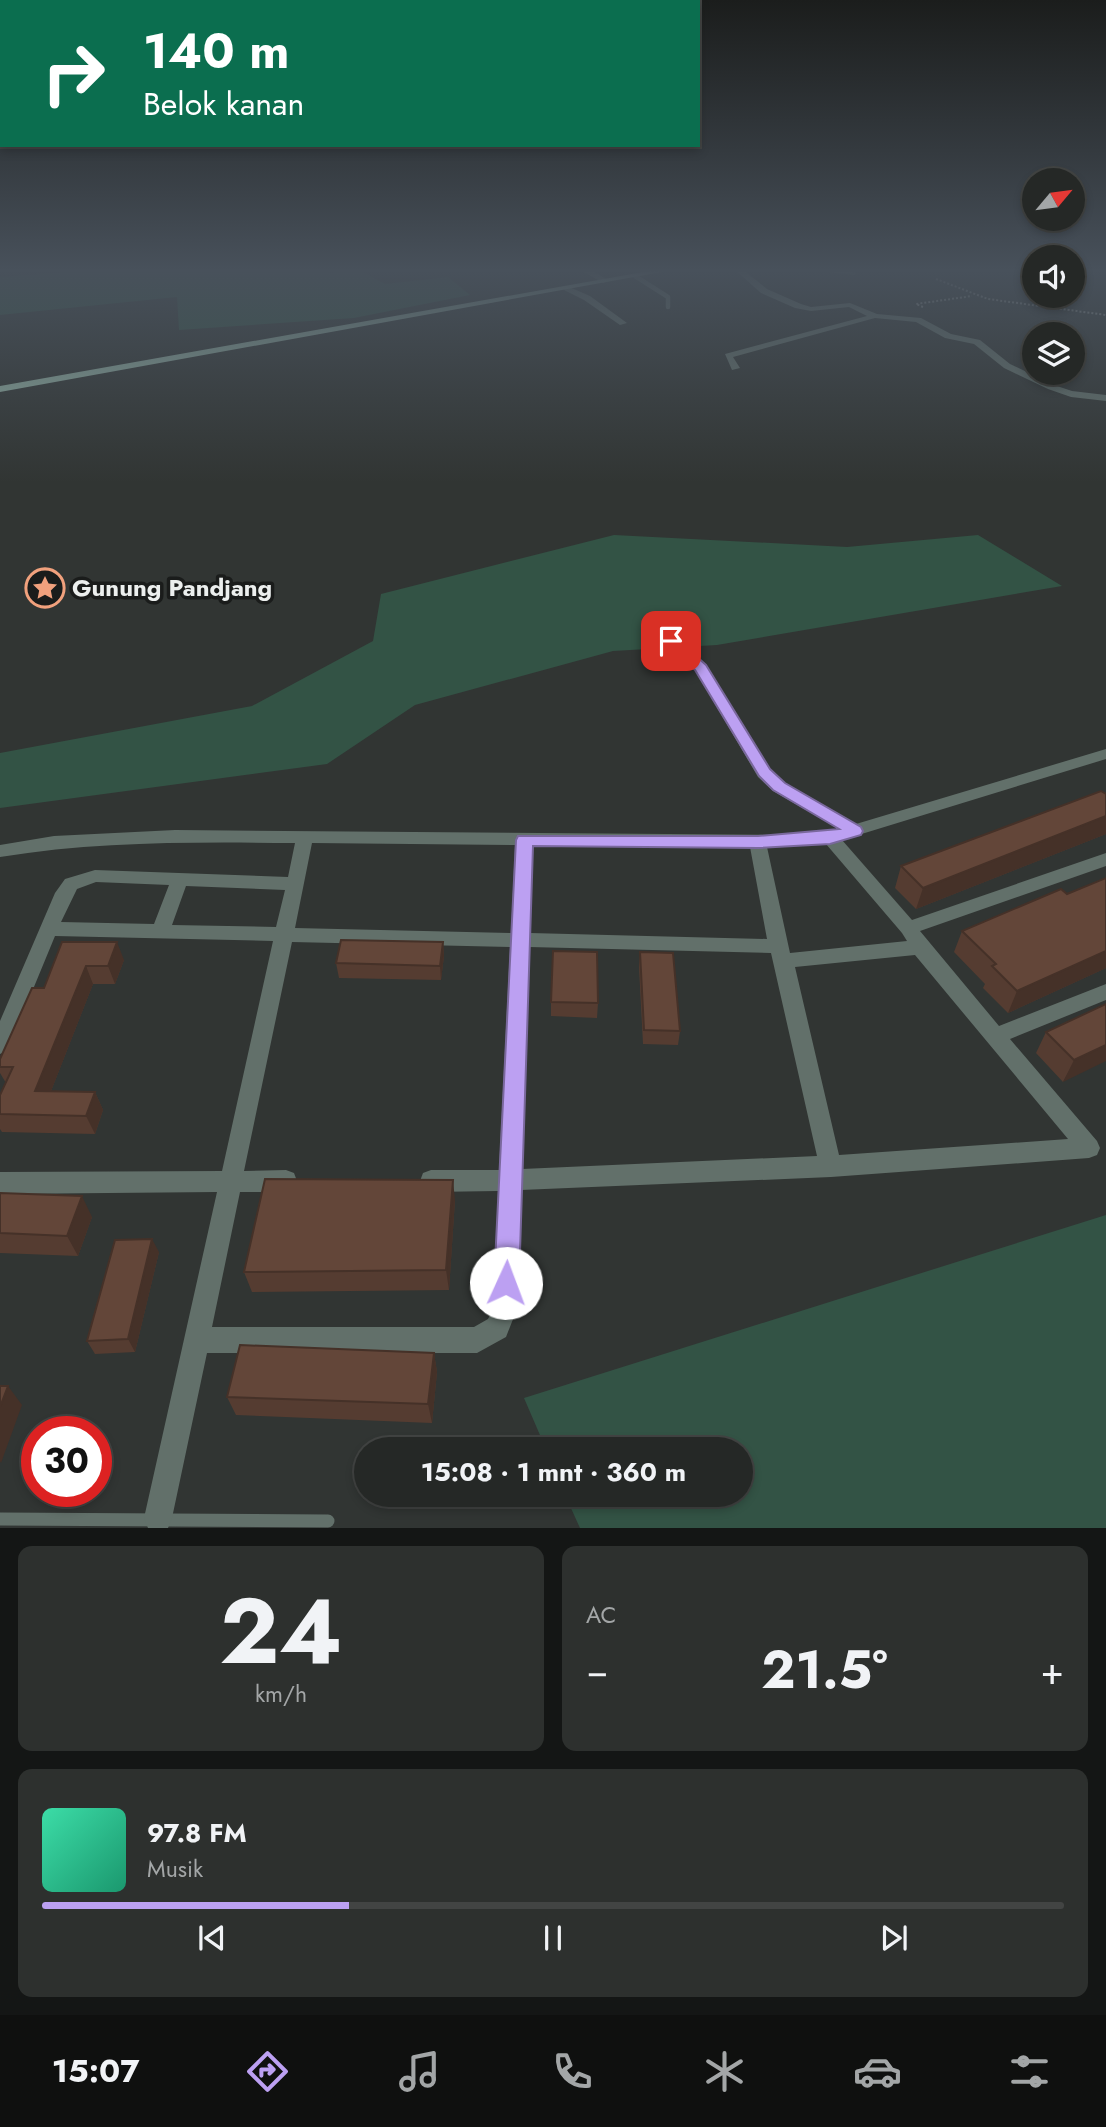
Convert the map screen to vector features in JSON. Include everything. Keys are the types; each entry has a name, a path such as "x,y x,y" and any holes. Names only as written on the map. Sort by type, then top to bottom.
{"main road":[{"path":"0,389 273,340"}],"street":[{"path":"735,368 728,356 764,348 779,340"},
{"path":"969,340 977,342 1007,366 1051,387 1071,394 1106,398"},
{"path":"671,641 701,668 764,773 779,786 855,831"},
{"path":"0,851 54,842 162,837 758,842 830,838 1106,754"},
{"path":"158,1518 305,838"},
{"path":"404,1181 511,1180 831,1167 1089,1148 920,947 909,928 830,838"},
{"path":"197,1340 477,1340 497,1328 505,1309 524,840"},
{"path":"758,842 781,954 831,1167"},
{"path":"909,928 1106,859"},
{"path":"0,1045 64,893 71,884 82,878 295,884"},
{"path":"161,930 180,879"},
{"path":"51,929 520,939 781,954 920,947"},
{"path":"996,1036 1106,992"},
{"path":"0,1183 311,1181"}],"lane":[{"path":"0,1519 328,1521"}],"green space":[{"path":"614,535 847,547 978,535 1062,586 717,645 613,651 415,705 327,764 0,808 0,753 252,706 373,641 381,594"},
{"path":"1106,1215 1106,1528 580,1528 570,1507 753,1507 753,1437 541,1437 524,1398"}],"building":[{"path":"1101,791 1106,794 1106,816 923,888 901,866"},
{"path":"1106,878 1106,951 1017,991 992,966 996,964 962,931 1061,889 1067,894"},
{"path":"341,940 443,942 440,966 336,963"},
{"path":"62,942 117,942 108,966 86,966 35,1091 95,1092 86,1116 0,1114 0,1095 13,1067 0,1067 0,1059 32,988 44,988"},
{"path":"553,951 597,952 598,1003 551,1002"},
{"path":"640,952 673,953 680,1031 644,1030"},
{"path":"1106,1004 1106,1045 1074,1060 1046,1032"},
{"path":"265,1179 453,1180 446,1270 244,1272"},
{"path":"0,1193 82,1196 67,1236 0,1233"},
{"path":"152,1239 128,1339 87,1341 115,1240"},
{"path":"240,1345 434,1353 428,1404 227,1397"},
{"path":"0,1386 8,1386 0,1407"}],"place":[{"name":"Gunung Pandjang","path":"45,588"}],"route":[{"path":"506,1283 524,840 801,841 830,838 855,831 779,786 764,773 701,668 671,641"}]}
